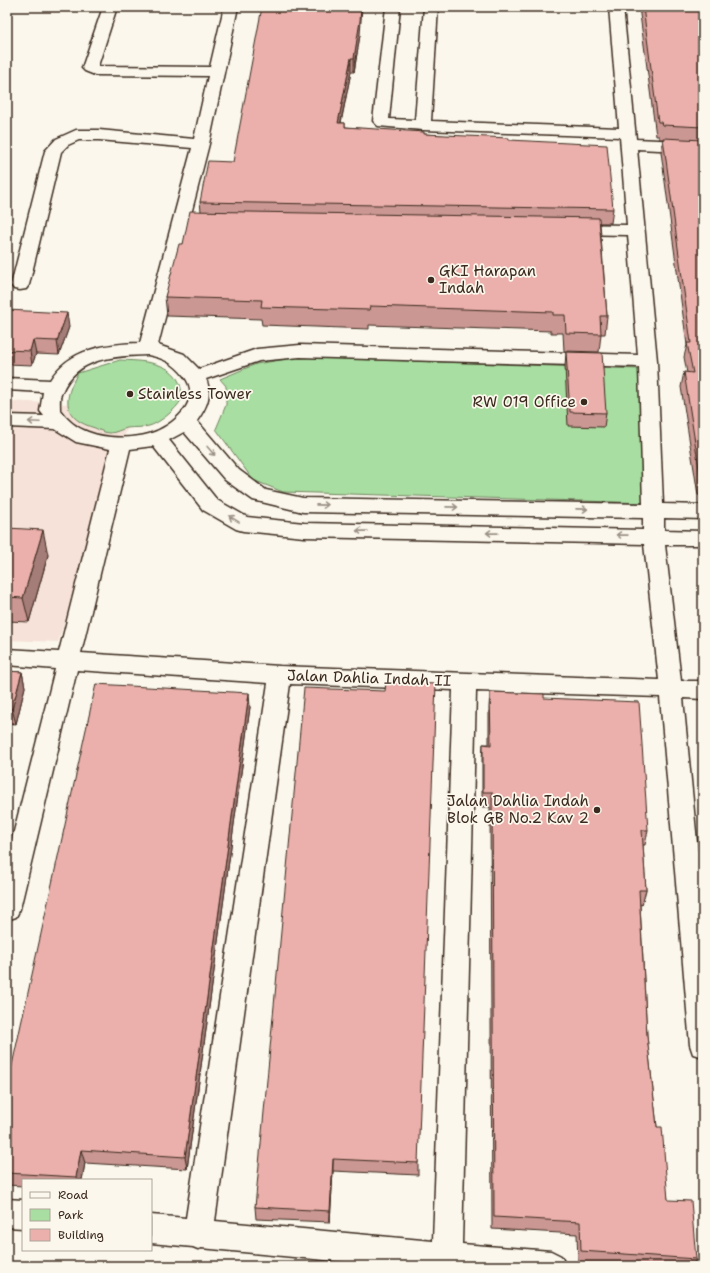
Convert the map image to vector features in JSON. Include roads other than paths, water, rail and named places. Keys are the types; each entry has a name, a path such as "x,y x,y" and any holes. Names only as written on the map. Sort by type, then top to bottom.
{"street":[{"path":"110,7 90,68 95,70 216,72"},
{"path":"148,349 201,144 231,7"},
{"path":"393,7 381,121 384,123 628,139 703,147"},
{"path":"423,125 431,7"},
{"path":"616,7 648,361 654,536 671,688 703,1045"},
{"path":"20,285 53,151 62,142 76,135 99,135 201,144"},
{"path":"180,223 236,224"},
{"path":"558,229 637,230"},
{"path":"148,349 164,352 178,358 196,376 200,387 199,399 195,410 186,421 173,430 157,438 121,444 86,439 60,424 50,411 53,390 68,369 81,360 96,354 113,350 148,349"},
{"path":"196,376 258,355 300,351 648,361"},
{"path":"7,384 56,386"},
{"path":"7,421 60,424"},
{"path":"186,421 232,475 260,495 303,505 703,512"},
{"path":"157,438 210,505 242,524 304,530 703,538"},
{"path":"7,909 121,444"},
{"name":"Jalan Dahlia Indah II","path":"7,657 280,675 703,690"},
{"path":"198,1235 280,675"},
{"path":"447,1257 465,681"},
{"path":"7,1213 22,1214"},
{"path":"152,1229 198,1235 551,1266"}],"place":[{"name":"GKI Harapan Indah","path":"431,280"},
{"name":"Stainless Tower","path":"130,394"},
{"name":"RW 019 Office","path":"584,402"},
{"name":"Jalan Dahlia Indah Blok GB No.2 Kav 2","path":"597,810"}]}
